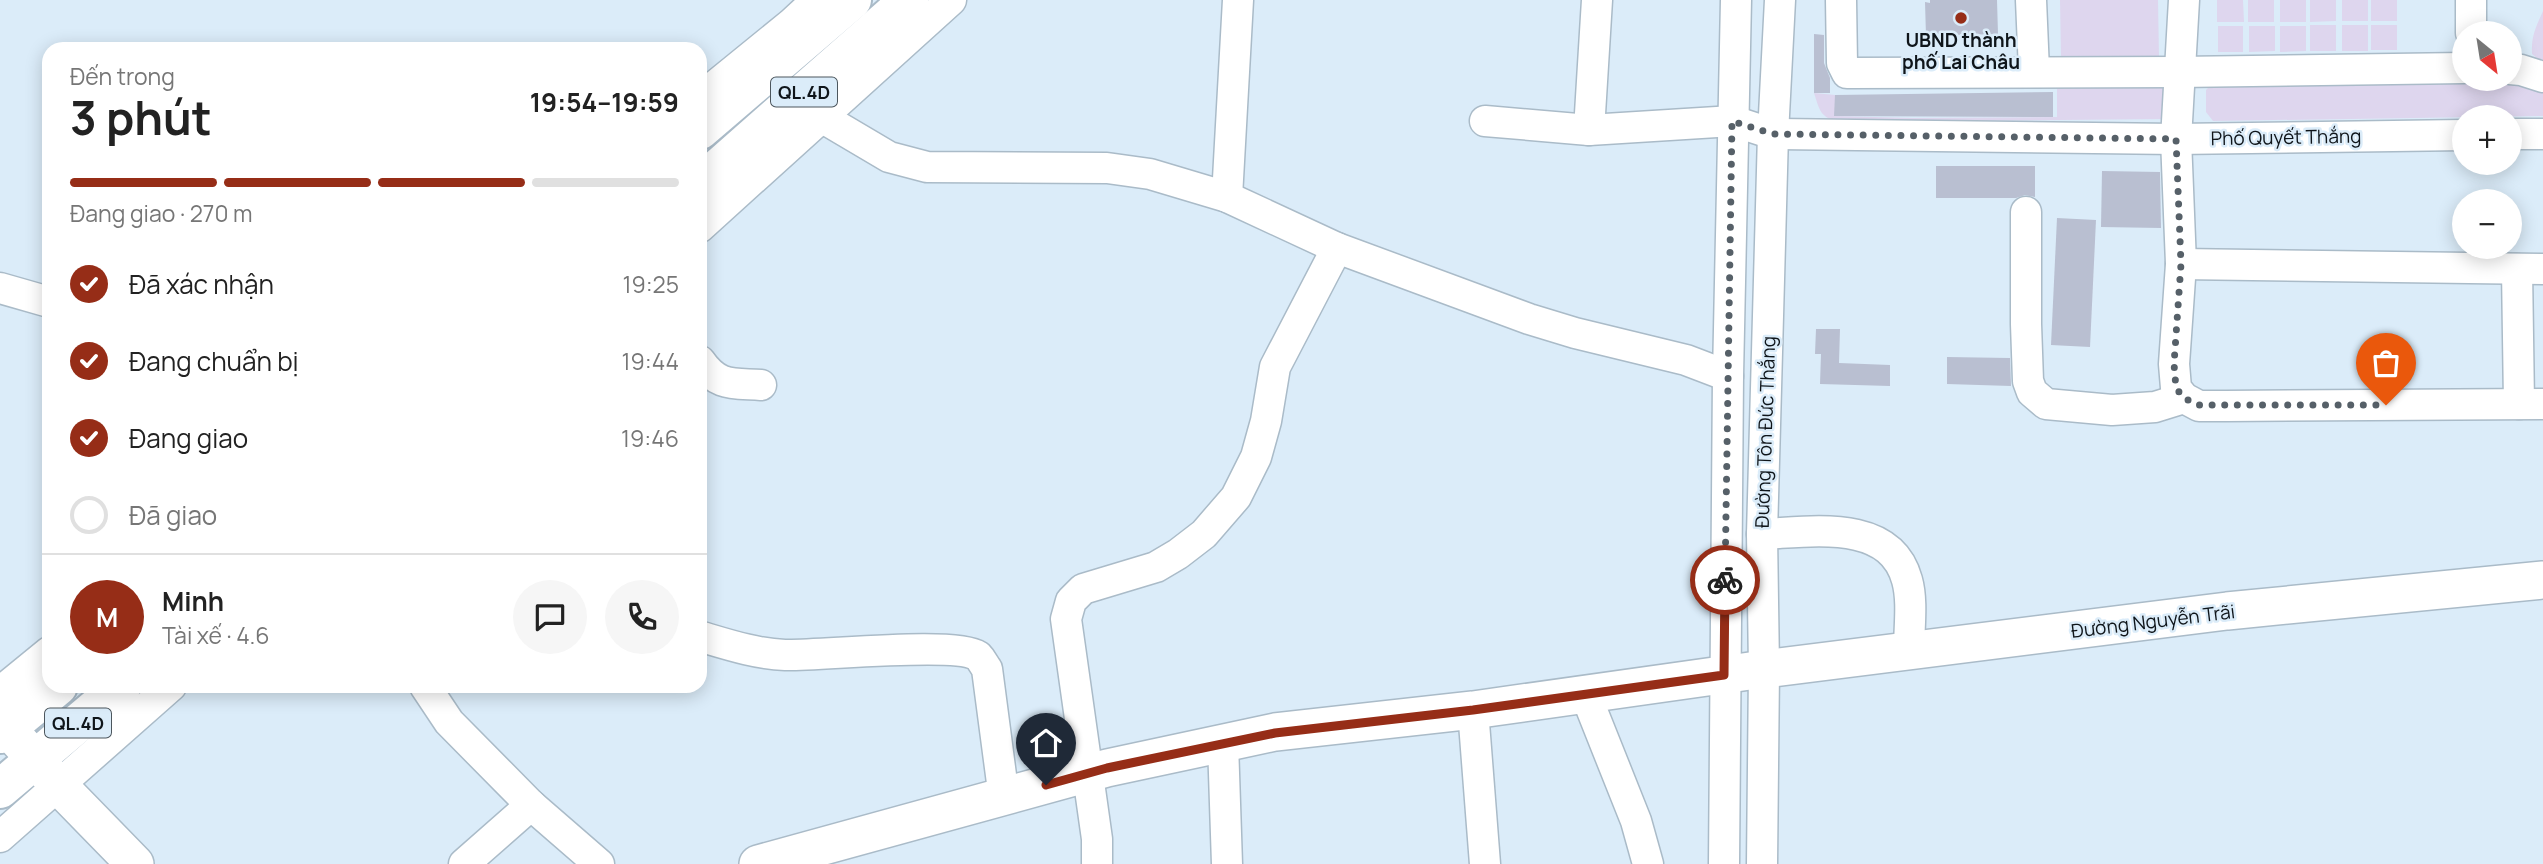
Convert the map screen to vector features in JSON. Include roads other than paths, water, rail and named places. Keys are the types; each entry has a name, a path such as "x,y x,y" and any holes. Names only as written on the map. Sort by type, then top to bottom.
{"highway":[{"name":"QL.4D","path":"707,124 852,0"},
{"name":"QL.4D","path":"707,179 812,106 909,0"},
{"name":"QL.4D","path":"2,718 46,693"},
{"name":"QL.4D","path":"0,789 47,773 116,693"}],"main road":[{"name":"Đường Nguyễn Trãi","path":"758,864 1088,773 1275,733 1473,710 1764,669 2227,611 2543,580"},
{"path":"2,718 47,773 135,864"}],"street":[{"path":"707,92 792,24 817,0"},
{"path":"707,219 812,106 951,0"},
{"path":"1227,197 1238,0"},
{"path":"1589,130 1597,0"},
{"name":"Đường Tôn Đức Thắng","path":"1724,864 1728,376 1736,0"},
{"name":"Đường Tôn Đức Thắng","path":"1762,864 1762,534 1773,134 1780,0"},
{"path":"1841,0 1842,63 1847,73 2452,68"},
{"path":"2031,0 2034,71"},
{"path":"2181,264 2530,269 2531,404 2226,406 2199,405 2184,398 2176,388 2174,364 2181,264 2176,139 2183,0"},
{"path":"2470,0 2471,21"},
{"path":"2522,69 2543,77"},
{"path":"812,106 890,157 927,167 1107,168 1150,174 1227,197 1337,247 1529,319 1686,360 1728,376"},
{"path":"1485,121 1589,130 1732,121"},
{"name":"Phố Quyết Thắng","path":"1732,121 1773,134 2176,139 2452,135"},
{"path":"2522,134 2543,134"},
{"path":"2026,212 2026,324 2028,381 2032,392 2046,404 2112,410 2155,407 2184,398"},
{"path":"1097,864 1097,839 1066,619 1071,601 1083,589 1156,567 1178,554 1205,534 1236,497 1256,457 1266,421 1275,368 1337,247"},
{"path":"0,288 42,300"},
{"path":"707,371 722,383 761,385"},
{"path":"1762,534 1832,531 1855,534 1869,537 1893,553 1902,566 1908,583 1909,650"},
{"path":"707,638 745,649 783,655 910,650 976,655 987,670 1004,798"},
{"path":"2,718 42,662"},
{"path":"0,837 47,773 161,693"},
{"path":"430,693 449,722 531,805 599,864"},
{"path":"1585,693 1636,821 1647,864"},
{"path":"1473,710 1485,864"},
{"path":"1223,743 1227,864"},
{"path":"464,864 531,805"}],"place":[{"name":"UBND thành phố Lai Châu","path":"1961,18"}]}
